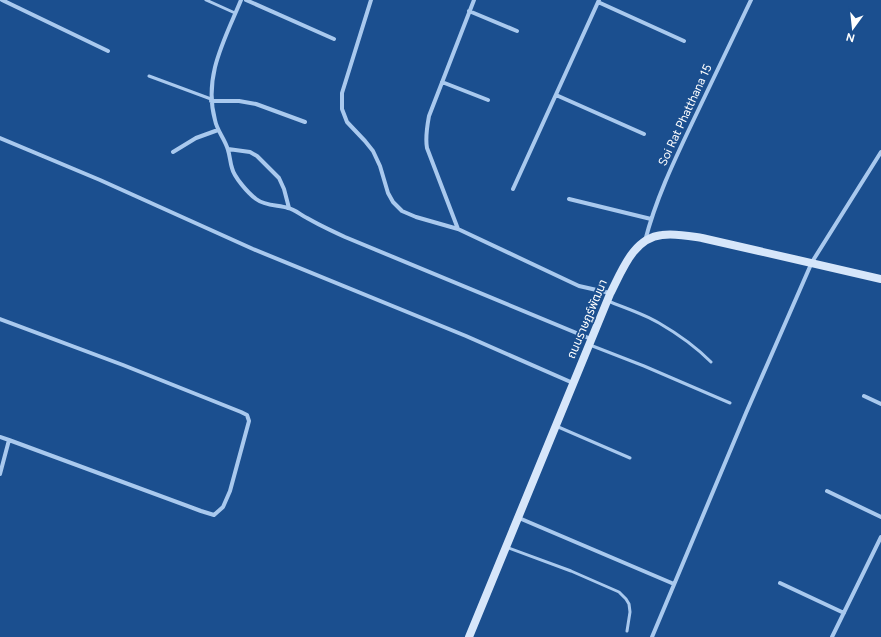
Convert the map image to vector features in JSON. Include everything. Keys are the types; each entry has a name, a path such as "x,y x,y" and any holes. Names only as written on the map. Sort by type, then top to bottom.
{"street":[{"path":"2,0 108,51"},
{"path":"240,0 215,66 211,86 211,100 218,130 228,149 232,169 236,177 257,200 266,204 289,208 325,228 345,237 590,342"},
{"path":"246,0 334,39"},
{"path":"371,0 342,93 342,108 347,122 365,140 373,151 380,166 392,202 402,211 416,217 458,229 579,286 609,297"},
{"path":"458,229 429,156 425,140 429,116 474,0"},
{"name":"Soi Rat Phatthana 15","path":"645,241 657,201 677,154 751,0"},
{"path":"513,189 598,1 684,41"},
{"path":"469,11 517,31"},
{"path":"442,82 488,100"},
{"path":"556,95 644,134"},
{"path":"211,100 240,101 256,104 305,122"},
{"path":"173,152 196,138 218,130"},
{"path":"0,138 253,249 466,336 573,383"},
{"path":"228,149 250,152 257,156 279,178 284,189 289,208"},
{"path":"652,637 746,413 812,262 881,152"},
{"path":"570,199 651,219"},
{"name":"ถนนราษฏร์พัฒนา","path":"469,637 609,297 626,262 636,249 645,241 662,234 696,237 812,262 881,279"},
{"path":"0,319 123,365 241,412 247,415 250,421 224,507 214,515 202,512 0,437"},
{"path":"864,396 881,404"},
{"path":"0,474 9,440"},
{"path":"827,492 881,517"},
{"path":"519,518 674,584"},
{"path":"832,637 881,537"},
{"path":"780,583 844,613"}],"lane":[{"path":"206,0 235,13"},
{"path":"149,76 211,100"},
{"path":"609,297 658,322 683,338 699,350 710,362"},
{"path":"590,342 730,403"},
{"path":"556,426 630,458"},
{"path":"506,547 570,571 619,592 629,604 630,612 627,631"}]}
